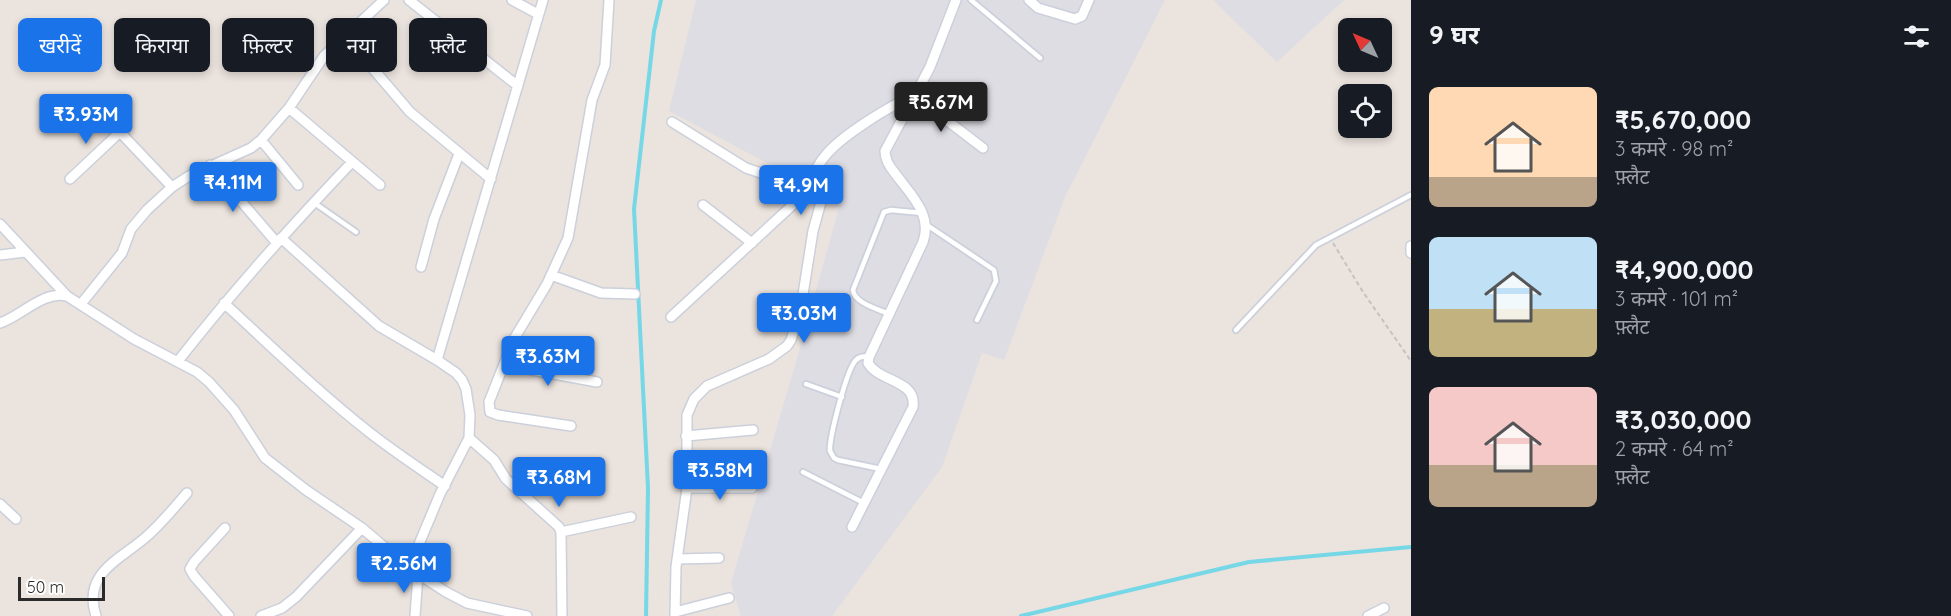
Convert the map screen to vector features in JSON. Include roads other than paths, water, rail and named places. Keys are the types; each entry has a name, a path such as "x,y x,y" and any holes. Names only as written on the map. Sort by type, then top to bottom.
{"street":[{"path":"364,18 384,0"},
{"path":"409,0 518,86"},
{"path":"512,0 538,15"},
{"path":"437,360 543,0"},
{"path":"571,426 498,416 490,412 489,402 514,339 552,275 568,238 592,100 606,65 609,0"},
{"path":"852,527 913,407 914,400 908,389 873,369 868,363 923,242 927,225 923,213 890,166 885,155 886,148 930,67 957,0"},
{"path":"1029,0 1038,8 1075,19 1082,16 1089,0"},
{"path":"81,304 122,253 128,234 136,222 172,187 210,165 251,148 261,140 289,108 318,63 326,55"},
{"path":"376,72 410,112 490,179"},
{"path":"915,96 983,148"},
{"path":"671,317 808,189 816,169 828,152 870,120 915,96"},
{"path":"289,108 380,185"},
{"path":"99,110 172,187"},
{"path":"672,122 746,168 808,189 818,196 821,204 813,231 801,307 791,340 787,346 769,359 712,383 702,390 694,399 687,415 687,488 677,559 675,614 729,598"},
{"path":"70,178 120,132"},
{"path":"261,140 298,185"},
{"path":"421,267 434,219 459,154"},
{"path":"178,361 278,240 352,162"},
{"path":"210,165 278,240 379,326 456,373 466,388 470,415 469,438 409,568"},
{"path":"703,205 752,243"},
{"path":"0,224 67,296 134,339 197,372 209,382 234,410 265,458 362,528 409,568 466,603 527,616"},
{"path":"1411,246 1411,253"},
{"path":"0,255 25,252"},
{"path":"552,275 601,293 635,294"},
{"path":"0,323 47,297 58,294 67,296"},
{"path":"224,303 344,412 445,486"},
{"path":"504,365 597,382"},
{"path":"686,436 753,430"},
{"path":"469,438 488,454 506,479 556,523 561,532 562,616"},
{"path":"687,488 752,488"},
{"path":"96,616 93,600 95,585 100,575 107,566 147,536 187,493"},
{"path":"0,504 16,519"},
{"path":"561,532 631,517"},
{"path":"225,528 190,569 229,616"},
{"path":"261,616 282,608 296,597 362,528"},
{"path":"677,559 718,558"},
{"path":"415,616 418,574"},
{"path":"1368,616 1384,608"}],"lane":[{"path":"971,0 1040,58"},
{"path":"1236,330 1308,251 1411,195"},
{"path":"313,202 356,232"},
{"path":"889,314 857,299 853,290 884,213 891,210 923,213"},
{"path":"927,225 994,270 996,280 977,320"},
{"path":"869,357 862,356 853,363 830,446 831,454 838,460 881,469"},
{"path":"806,384 842,397"},
{"path":"803,472 864,503"}],"waterway":[{"path":"646,616 648,488 634,209 654,31 661,0"},
{"path":"1021,616 1249,562 1411,547"}]}
